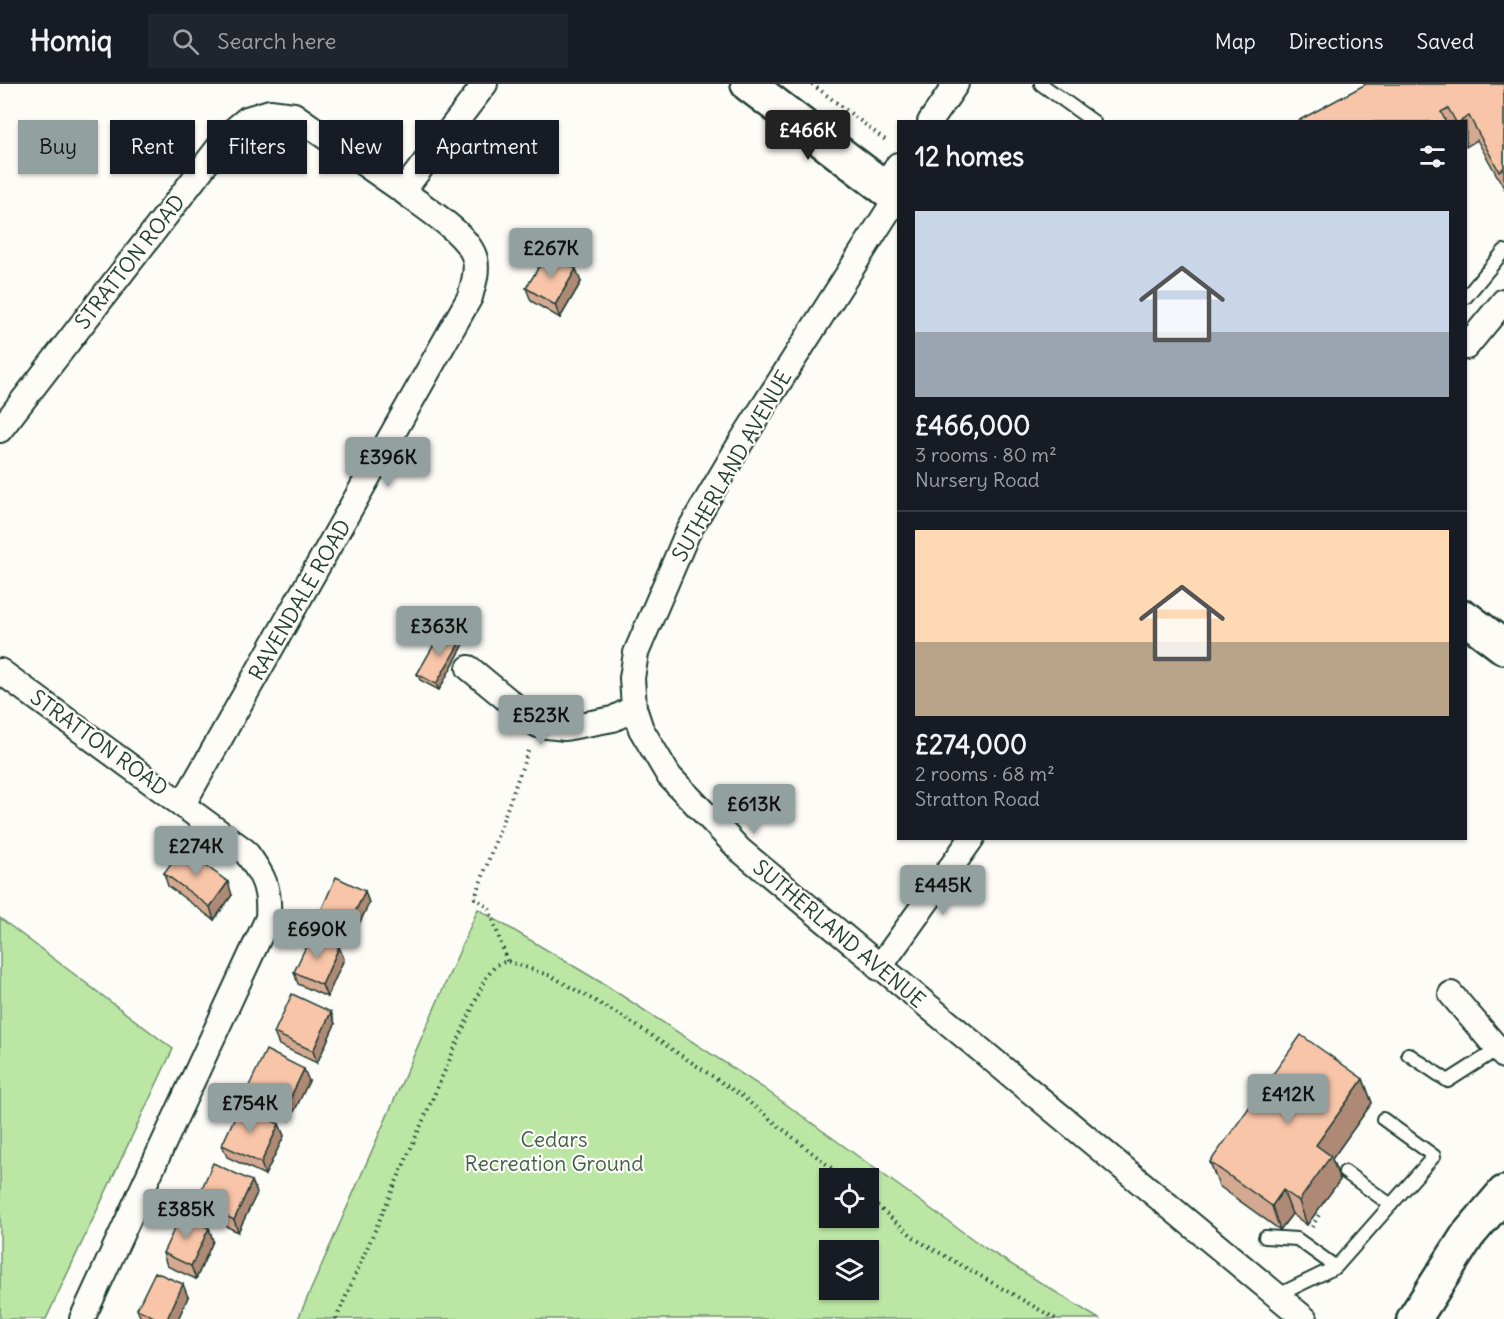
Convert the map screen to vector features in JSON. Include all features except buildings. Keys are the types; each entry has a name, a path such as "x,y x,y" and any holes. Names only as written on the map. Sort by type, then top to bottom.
{"street":[{"path":"403,191 484,84"},
{"path":"748,84 894,186"},
{"path":"931,120 956,84"},
{"name":"STRATTON ROAD","path":"0,430 229,134 247,119 270,112 294,115 403,191"},
{"name":"SUTHERLAND AVENUE","path":"894,186 687,534 636,653 632,678 634,708 641,729 669,776 740,850 879,968 1305,1319"},
{"name":"RAVENDALE ROAD","path":"183,804 470,297 476,272 472,251 452,229 403,191"},
{"path":"1467,346 1504,301"},
{"path":"1467,619 1504,647"},
{"path":"469,668 538,725 565,728 613,719 634,708"},
{"name":"STRATTON ROAD","path":"0,671 245,851 261,873 270,897 268,918 82,1319"},
{"path":"879,968 971,840"},
{"path":"1451,994 1501,1052"},
{"path":"1414,1319 1468,1235 1504,1192"}],"lane":[{"path":"1041,84 1091,120"},
{"path":"1467,296 1504,251"},
{"path":"1408,1054 1448,1081 1501,1052"},
{"path":"1276,1296 1336,1267 1434,1156 1383,1119"},
{"path":"1345,1172 1391,1205"},
{"path":"1265,1237 1297,1239 1336,1267"}],"path":[{"path":"812,84 888,142 897,144"},
{"path":"507,961 489,908 475,898 538,725"},
{"path":"336,1319 485,979 496,966 507,961 551,976 625,1018 739,1094 832,1168"},
{"path":"879,1207 917,1240 1056,1319"}],"green space":[{"name":"Cedars Recreation Ground","path":"478,909 607,986 762,1087 874,1168 819,1168 819,1228 879,1228 879,1171 985,1248 1099,1319 298,1319"},
{"path":"0,918 173,1049 46,1319 0,1319"}]}
